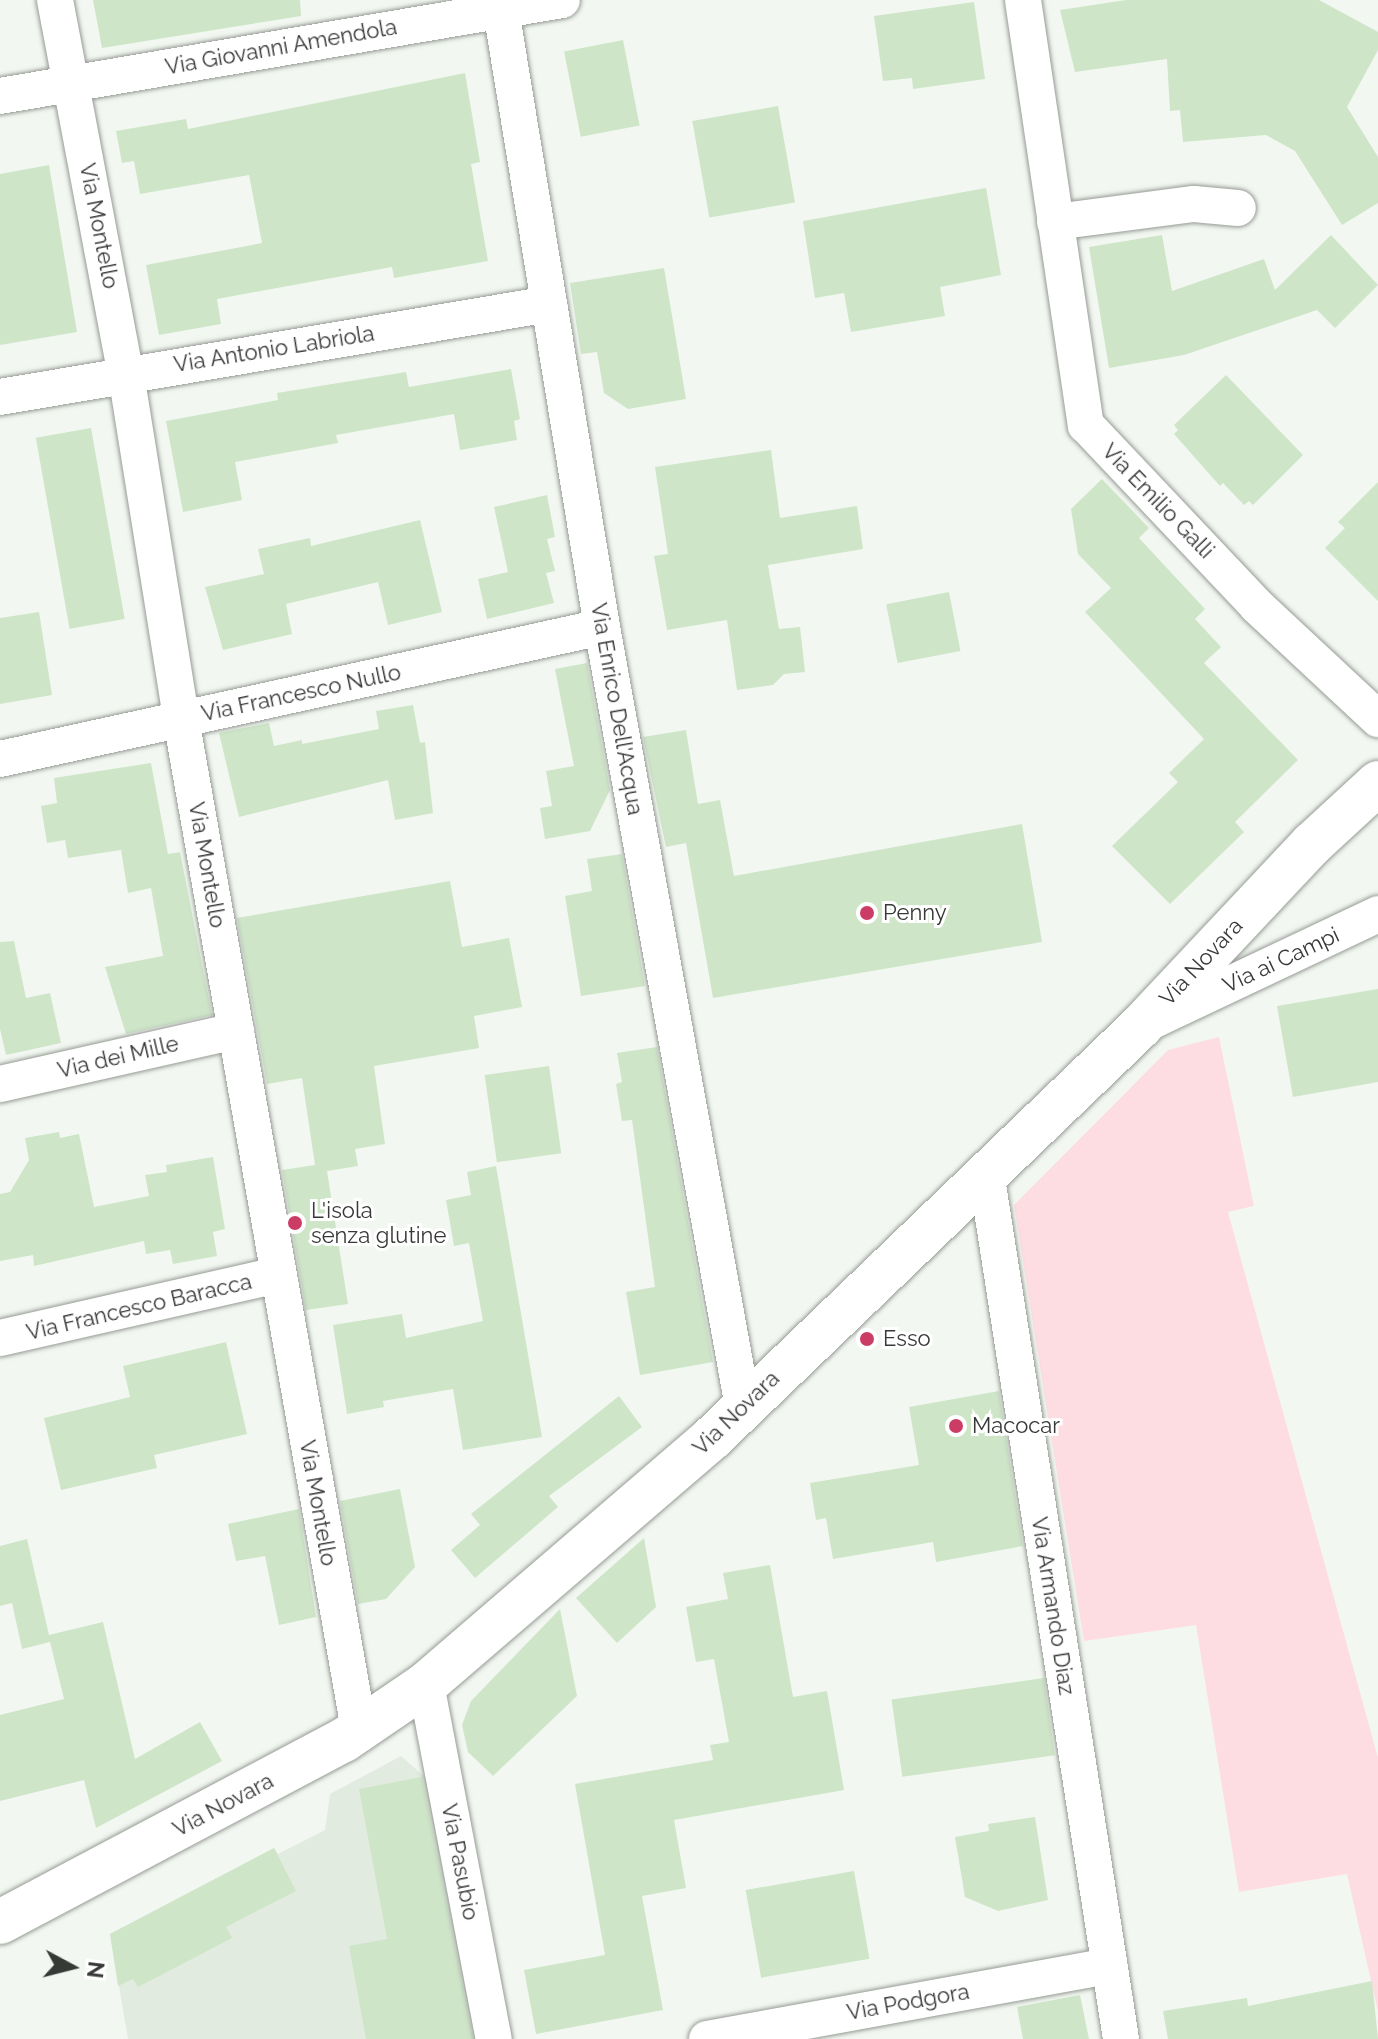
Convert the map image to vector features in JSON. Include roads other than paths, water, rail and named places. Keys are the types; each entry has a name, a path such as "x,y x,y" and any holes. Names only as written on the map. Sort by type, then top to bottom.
{"street":[{"name":"Via Montello","path":"55,0 126,374 181,719 359,1730"},
{"name":"Via Giovanni Amendola","path":"0,96 562,0"},
{"name":"Via Emilio Galli","path":"1023,0 1086,425 1257,606 1378,719"},
{"name":"Via Enrico Dell'Acqua","path":"501,10 602,627 743,1407"},
{"path":"1055,222 1194,204 1238,208"},
{"name":"Via Antonio Labriola","path":"0,397 549,304"},
{"name":"Via Francesco Nullo","path":"0,759 602,627"},
{"name":"Via Novara","path":"0,1922 359,1730 426,1684 743,1407 1140,1027 1312,844 1378,783"},
{"name":"Via ai Campi","path":"1140,1027 1378,914"},
{"name":"Via dei Mille","path":"0,1084 236,1031"},
{"name":"Via Armando Diaz","path":"986,1172 1121,2039"},
{"name":"Via Francesco Baracca","path":"0,1338 277,1275"},
{"name":"Via Pasubio","path":"426,1684 494,2039"},
{"name":"Via Podgora","path":"707,2039 1109,1966"}],"place":[{"name":"Penny","path":"867,913"},
{"name":"L'isola senza glutine","path":"295,1223"},
{"name":"Esso","path":"867,1339"},
{"name":"Macocar","path":"956,1426"}]}
